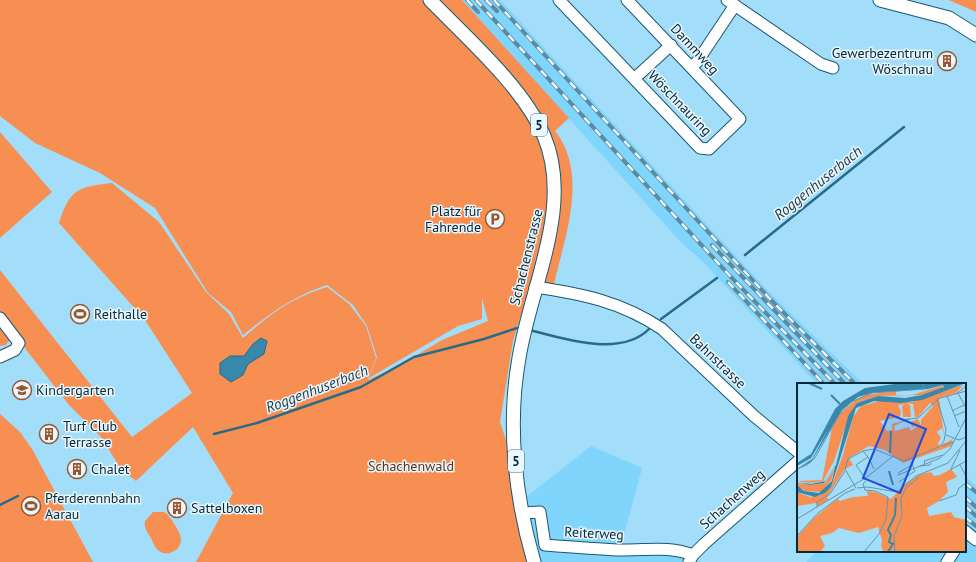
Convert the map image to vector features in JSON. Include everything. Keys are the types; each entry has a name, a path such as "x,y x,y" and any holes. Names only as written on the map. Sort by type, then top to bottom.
{"main road":[{"name":"Schachenstrasse","path":"430,0 516,91 533,113 545,137 554,171 554,206 550,232 518,359 513,410 516,470 522,513 534,562"},
{"path":"880,0 934,13 962,25 976,35"}],"street":[{"name":"Wöschnauring","path":"559,0 635,78 700,148 709,149 740,119"},
{"name":"Dammweg","path":"627,0 740,119"},
{"path":"691,67 697,62 731,3 821,64 833,68"},
{"name":"Wöschnauring","path":"635,78 671,45"},
{"name":"Bahnstrasse","path":"535,287 610,302 633,311 662,329 754,416 797,451"},
{"path":"0,318 19,344 15,350 0,357"},
{"name":"Schachenweg","path":"691,558 797,462"},
{"name":"Reiterweg","path":"522,513 540,512 545,545 620,550 668,548 678,549 691,558"},
{"path":"947,562 953,552"}],"shaded area":[{"path":"462,0 500,0 769,292 862,383 816,383 706,265 676,237"},
{"path":"261,338 267,341 264,354 248,364 243,375 231,382 220,374 220,363 230,356 244,356 253,344"},
{"path":"591,446 642,468 620,550 678,549 689,562 528,562 515,506"},
{"path":"966,477 976,486 976,533 966,525"},
{"path":"966,532 976,540 976,562 806,562 816,552 966,552"}],"green space":[{"name":"Schachenwald","path":"0,0 423,0 508,89 530,116 540,139 550,181 547,231 513,341 500,422 506,440 515,506 528,562 196,562 233,493 193,427 136,481 121,469 101,437 69,405 0,316 0,270 132,437 192,393 145,320 59,223 71,196 83,188 112,183 159,222 206,292 229,314 243,338 263,321 291,302 327,287 349,304 366,326 376,358 368,380 397,367 442,340 488,321 482,298 482,319 458,326 369,378 377,357 367,326 353,305 327,285 293,300 263,319 243,335 231,312 208,293 155,208 100,173 35,143 0,116"},
{"path":"436,0 462,0 569,118 555,131 565,148 571,166 573,186 568,226 554,284 544,283 560,207 559,172 552,143"},
{"path":"948,0 976,0 976,12 951,1"},
{"path":"0,132 52,192 0,238"},
{"path":"0,324 10,339 6,345 0,346"},
{"name":"Pferderennbahn Aarau","path":"0,414 20,432 32,449 93,562 0,562"},
{"path":"153,512 164,512 167,514 180,536 181,543 177,549 170,553 163,553 159,551 155,547 147,532 145,521"}],"waterway":[{"name":"Roggenhuserbach","path":"745,255 904,127"},
{"name":"Roggenhuserbach","path":"661,319 717,278"},
{"name":"Roggenhuserbach","path":"214,434 257,423 361,387 414,357 484,339 517,328"},
{"name":"Roggenhuserbach","path":"530,330 559,338 592,344 609,344 624,342 638,337 650,328"},
{"name":"Roggenhuserbach","path":"0,505 18,496"}],"railway":[{"path":"467,0 478,12"},
{"path":"476,0 730,276 834,383"},
{"path":"486,0 497,11"},
{"path":"494,0 771,300 854,383"},
{"path":"712,245 844,383"},
{"path":"728,282 823,383"},
{"path":"966,484 976,492"},
{"path":"966,498 976,507"},
{"path":"966,507 976,516"},
{"path":"966,518 976,526"}],"place":[{"name":"Gewerbezentrum Wöschnau","path":"947,61"},
{"name":"Platz für Fahrende","path":"495,219"},
{"name":"Reithalle","path":"80,314"},
{"name":"Kindergarten","path":"22,390"},
{"name":"Turf Club Terrasse","path":"49,434"},
{"name":"Chalet","path":"77,469"},
{"name":"Pferderennbahn Aarau","path":"31,506"},
{"name":"Sattelboxen","path":"177,508"}]}
